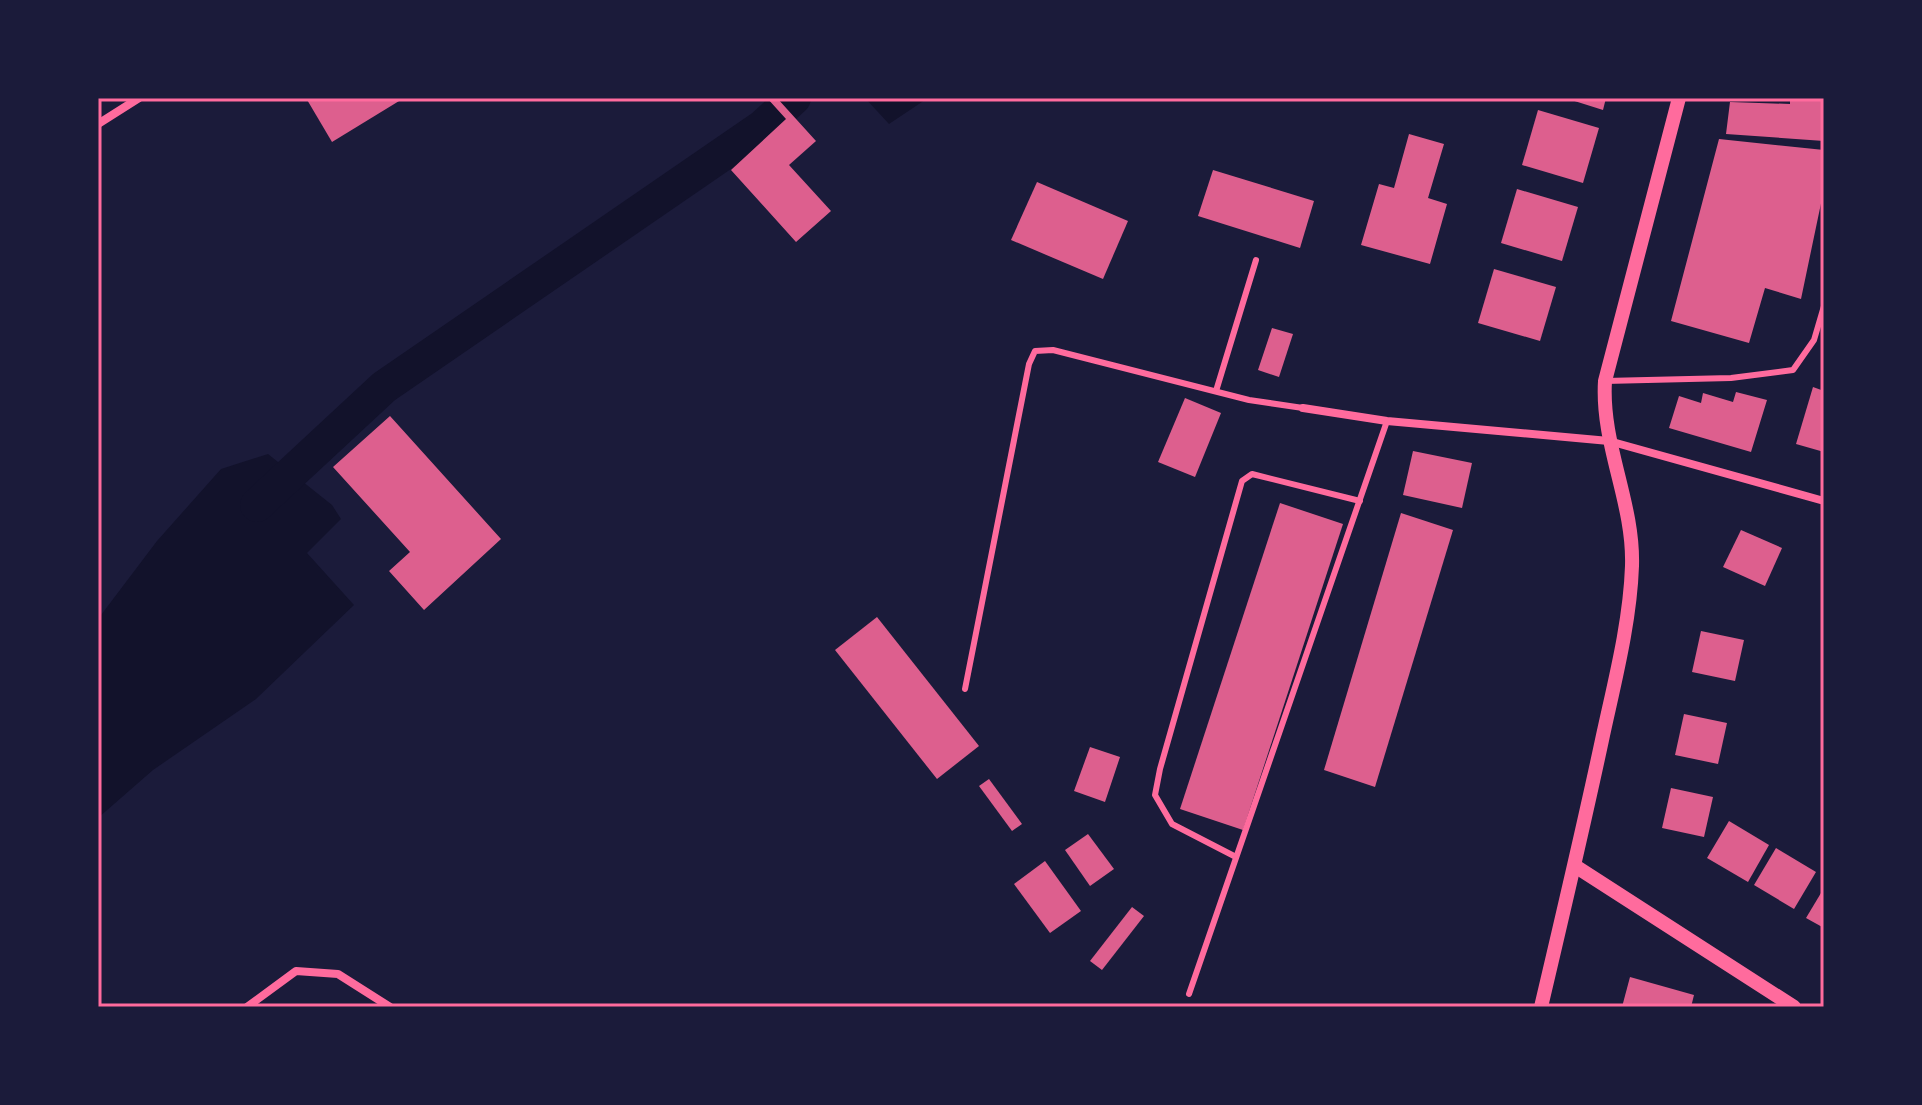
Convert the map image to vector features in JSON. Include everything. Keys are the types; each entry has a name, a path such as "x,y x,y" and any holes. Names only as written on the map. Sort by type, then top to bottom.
{"street":[{"path":"98,124 139,98"},
{"path":"1541,1007 1611,699 1631,583 1632,545 1626,502 1609,441 1604,405 1605,381 1679,98"},
{"path":"1303,408 1387,421 1609,441 1824,501"},
{"path":"1575,866 1794,1007"},
{"path":"247,1007 296,971 338,974 390,1007"}],"lane":[{"path":"1216,391 1256,260"},
{"path":"1605,381 1731,378 1793,370 1814,340 1824,306"},
{"path":"965,689 1029,364 1035,351 1053,350 1216,391 1303,408"},
{"path":"1189,994 1387,421"},
{"path":"1236,857 1172,824 1155,795 1242,481 1252,474 1360,501"}],"shaded area":[{"path":"865,98 928,98 889,124"},
{"path":"268,454 332,505 341,519 307,553 354,605 256,699 153,770 98,818 98,619 157,541 221,469"}],"building":[{"path":"306,98 404,98 332,142"},
{"path":"767,98 777,98 816,141 789,165 831,211 796,242 731,170 786,119"},
{"path":"1565,98 1606,98 1603,110"},
{"path":"1790,98 1824,98 1824,141 1726,134 1730,102 1790,104"},
{"path":"1538,110 1599,128 1583,183 1522,165"},
{"path":"1409,134 1444,144 1428,198 1447,204 1430,264 1361,245 1379,184 1394,188"},
{"path":"1719,139 1824,150 1824,189 1801,299 1765,288 1749,343 1671,321"},
{"path":"1213,170 1314,201 1300,248 1198,216"},
{"path":"1037,182 1128,221 1103,279 1011,240"},
{"path":"1517,189 1578,207 1562,261 1501,243"},
{"path":"1494,269 1556,287 1540,341 1478,323"},
{"path":"1272,328 1293,334 1279,377 1258,370"},
{"path":"1813,387 1824,391 1824,452 1796,444"},
{"path":"1736,392 1767,400 1751,452 1669,428 1679,396 1701,403 1703,393 1733,402"},
{"path":"1185,398 1221,413 1195,477 1158,462"},
{"path":"390,416 501,539 424,610 389,571 410,552 333,467"},
{"path":"1413,451 1472,463 1462,508 1403,495"},
{"path":"1280,503 1343,524 1243,830 1180,809"},
{"path":"1401,513 1453,530 1375,787 1324,770"},
{"path":"1741,530 1782,548 1765,586 1723,567"},
{"path":"877,617 979,746 937,779 835,650"},
{"path":"1701,631 1744,640 1735,681 1692,672"},
{"path":"1684,714 1727,723 1718,764 1675,755"},
{"path":"1090,747 1120,757 1105,802 1074,791"},
{"path":"989,779 1022,824 1012,831 979,786"},
{"path":"1671,788 1713,797 1704,837 1662,828"},
{"path":"1729,821 1769,845 1748,882 1707,858"},
{"path":"1088,834 1114,869 1090,886 1065,850"},
{"path":"1776,848 1816,872 1794,909 1754,885"},
{"path":"1045,861 1081,911 1050,933 1014,884"},
{"path":"1824,888 1824,928 1806,918"},
{"path":"1132,907 1144,916 1102,970 1090,961"},
{"path":"1630,977 1694,995 1691,1007 1622,1007"}],"waterway":[{"path":"257,505 384,387 762,127 794,98"}]}
